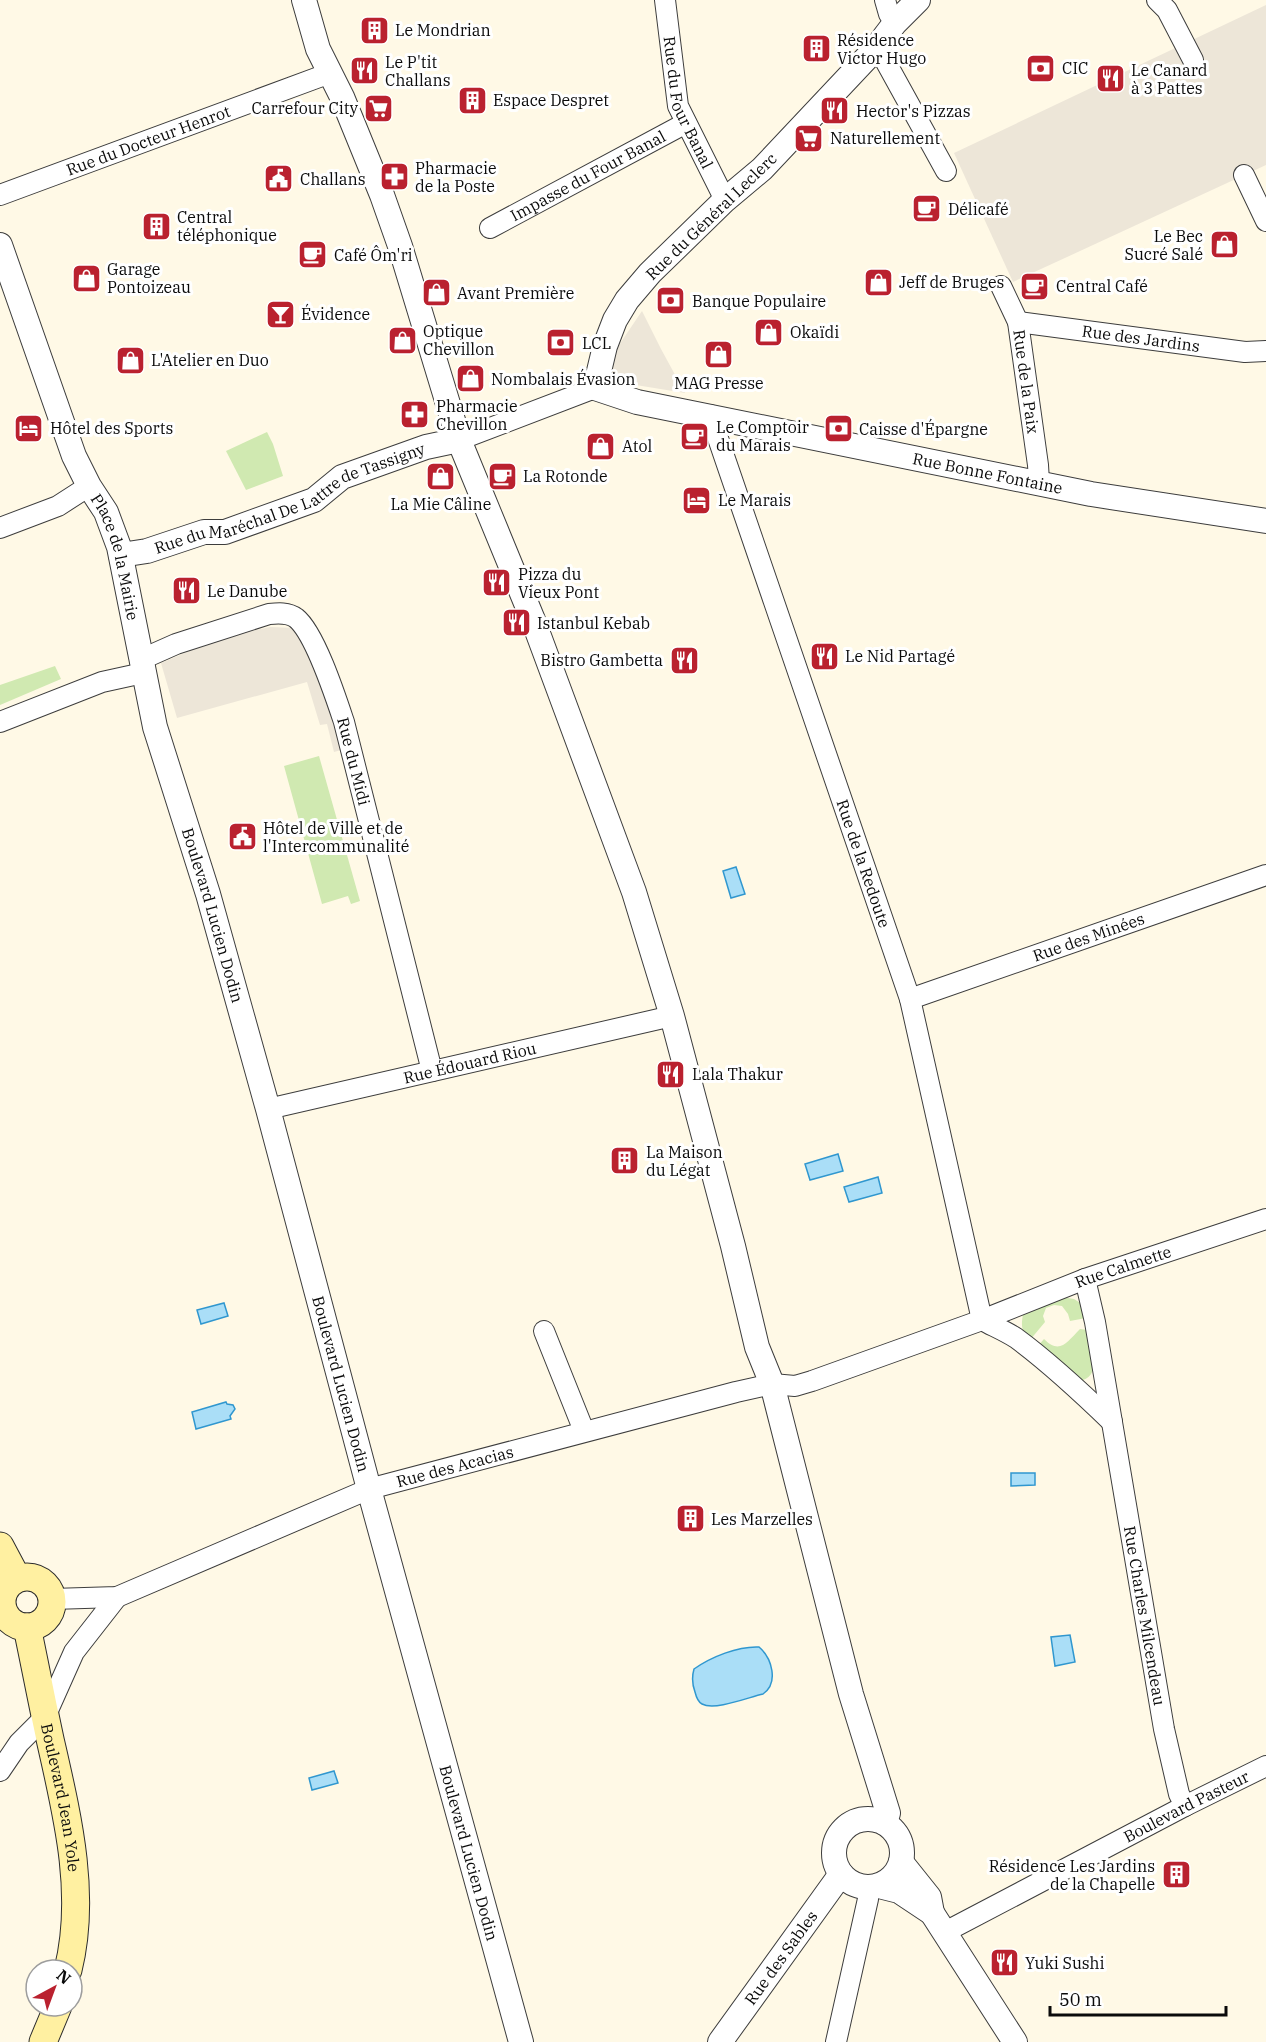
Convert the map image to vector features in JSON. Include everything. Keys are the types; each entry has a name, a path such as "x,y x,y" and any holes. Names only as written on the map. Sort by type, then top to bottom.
{"main road":[{"path":"0,1546 16,1578"},
{"path":"29,1576 40,1581 49,1590 52,1599 51,1611 45,1620 37,1625 27,1627 17,1625 8,1619 3,1611 2,1598 7,1586 16,1578 29,1576"},
{"name":"Boulevard Jean Yole","path":"27,1627 67,1814 73,1853 75,1924 70,1958"},
{"path":"44,2042 53,2018"}],"street":[{"path":"304,0 318,49 373,168 390,215 459,440 533,620 594,779 634,892 672,1017 733,1246 757,1347 772,1384 851,1694 888,1813 885,1823"},
{"name":"Rue du Four Banal","path":"665,0 678,106 724,200"},
{"path":"885,0 889,14 895,23"},
{"name":"Rue du Général Leclerc","path":"595,388 605,346 615,320 627,300 650,273 724,200 762,169 878,46 895,23 918,0"},
{"path":"1156,0 1167,10 1193,60"},
{"path":"878,46 946,171"},
{"name":"Rue du Docteur Henrot","path":"0,195 330,73"},
{"name":"Impasse du Four Banal","path":"490,228 686,123"},
{"path":"1244,175 1266,221"},
{"name":"Place de la Mairie","path":"0,245 74,456 89,486 106,512 119,547 141,666"},
{"name":"Rue de la Paix","path":"1001,286 1018,322 1039,482"},
{"name":"Rue des Jardins","path":"1018,322 1245,352 1266,351"},
{"path":"459,440 595,388"},
{"name":"Rue Bonne Fontaine","path":"595,388 637,402 1091,494 1266,521"},
{"name":"Rue de la Redoute","path":"710,415 910,999 982,1320"},
{"name":"Rue du Maréchal De Lattre de Tassigny","path":"120,555 147,551 204,532 225,532 315,500 342,477 426,447 459,440"},
{"path":"0,528 58,506 89,486"},
{"name":"Rue du Midi","path":"0,722 141,666 176,644 269,614 290,615 302,624 328,676 344,722 432,1071"},
{"name":"Boulevard Lucien Dodin","path":"141,666 155,727 208,894 268,1109 369,1489 521,2042"},
{"name":"Rue des Minées","path":"910,999 1266,876"},
{"name":"Rue Édouard Riou","path":"268,1109 672,1017"},
{"name":"Rue Calmette","path":"982,1320 1085,1279 1266,1219"},
{"name":"Rue Charles Milcendeau","path":"1085,1279 1095,1322 1164,1729 1179,1794 1185,1806"},
{"path":"772,1384 795,1386 804,1384 982,1320 1014,1337 1082,1393 1112,1422"},
{"path":"544,1331 584,1431"},
{"name":"Rue des Acacias","path":"52,1599 117,1598 369,1489 584,1431 772,1384"},
{"name":"Rue des Acacias","path":"45,1717 74,1652 117,1598"},
{"path":"0,1771 19,1743 45,1717"},
{"name":"Boulevard Pasteur","path":"938,1923 1266,1766"},
{"path":"836,2042 868,1899 874,1886 889,1881 897,1872 903,1851 894,1830 885,1823 862,1820 851,1823 836,1841 834,1852 841,1874 853,1884 874,1886 899,1891 938,1923"},
{"path":"901,1862 929,1897 938,1923 1015,2042"},
{"name":"Rue des Sables","path":"720,2042 841,1874"}],"green space":[{"path":"267,432 283,476 246,490 226,451"},
{"path":"55,666 61,679 0,705 0,685"},
{"path":"319,756 360,901 351,904 348,896 322,904 284,766"},
{"path":"1062,1297 1074,1299 1082,1304 1086,1318 1070,1321 1062,1306 1054,1305 1046,1308 1043,1316 1045,1322 1030,1340 1022,1328 1023,1314"},
{"path":"1080,1329 1088,1330 1094,1361 1091,1374 1086,1379 1078,1381 1037,1347 1044,1339 1055,1346 1063,1345"}],"shaded area":[{"path":"1266,5 1266,165 1013,282 954,153"},
{"path":"642,311 685,393 605,380 617,348"},
{"path":"270,627 295,628 320,671 344,743 341,750 334,752 327,724 320,725 307,682 177,718 161,663 223,637"}],"water":[{"path":"736,867 745,894 731,898 723,871"},
{"path":"838,1154 843,1171 810,1180 805,1164"},
{"path":"878,1177 882,1193 849,1202 844,1187"},
{"path":"224,1303 228,1316 201,1324 197,1310"},
{"path":"226,1402 233,1405 235,1409 230,1416 231,1419 196,1429 192,1412"},
{"path":"1011,1473 1035,1473 1035,1485 1011,1486"},
{"path":"1070,1635 1075,1662 1055,1666 1051,1637"},
{"path":"759,1647 767,1657 772,1670 771,1684 763,1694 715,1706 699,1702 693,1686 694,1669 725,1653 742,1648"},
{"path":"334,1771 338,1783 312,1790 309,1778"}],"place":[{"name":"Le Mondrian","path":"374,30"},
{"name":"Résidence Victor Hugo","path":"816,49"},
{"name":"CIC","path":"1041,68"},
{"name":"Le P'tit Challans","path":"364,71"},
{"name":"Le Canard à 3 Pattes","path":"1110,79"},
{"name":"Espace Despret","path":"472,100"},
{"name":"Carrefour City","path":"379,108"},
{"name":"Hector's Pizzas","path":"835,111"},
{"name":"Naturellement","path":"809,138"},
{"name":"Pharmacie de la Poste","path":"394,177"},
{"name":"Challans","path":"279,179"},
{"name":"Délicafé","path":"927,209"},
{"name":"Central téléphonique","path":"156,226"},
{"name":"Le Bec Sucré Salé","path":"1224,245"},
{"name":"Café Ôm'ri","path":"313,255"},
{"name":"Garage Pontoizeau","path":"86,278"},
{"name":"Jeff de Bruges","path":"878,282"},
{"name":"Central Café","path":"1035,286"},
{"name":"Avant Première","path":"436,293"},
{"name":"Banque Populaire","path":"671,301"},
{"name":"Évidence","path":"280,314"},
{"name":"Okaïdi","path":"769,332"},
{"name":"Optique Chevillon","path":"402,340"},
{"name":"LCL","path":"561,343"},
{"name":"MAG Presse","path":"719,355"},
{"name":"L'Atelier en Duo","path":"130,360"},
{"name":"Nombalais Évasion","path":"470,379"},
{"name":"Pharmacie Chevillon","path":"415,415"},
{"name":"Hôtel des Sports","path":"29,428"},
{"name":"Caisse d'Épargne","path":"838,429"},
{"name":"Le Comptoir du Marais","path":"695,436"},
{"name":"Atol","path":"601,446"},
{"name":"La Mie Câline","path":"441,476"},
{"name":"La Rotonde","path":"502,476"},
{"name":"Le Marais","path":"697,500"},
{"name":"Pizza du Vieux Pont","path":"497,583"},
{"name":"Le Danube","path":"186,591"},
{"name":"Istanbul Kebab","path":"516,623"},
{"name":"Le Nid Partagé","path":"824,656"},
{"name":"Bistro Gambetta","path":"684,660"},
{"name":"Hôtel de Ville et de l'Intercommunalité","path":"242,837"},
{"name":"Lala Thakur","path":"671,1074"},
{"name":"La Maison du Légat","path":"625,1161"},
{"name":"Les Marzelles","path":"690,1519"},
{"name":"Résidence Les Jardins de la Chapelle","path":"1176,1875"},
{"name":"Yuki Sushi","path":"1004,1963"}]}
